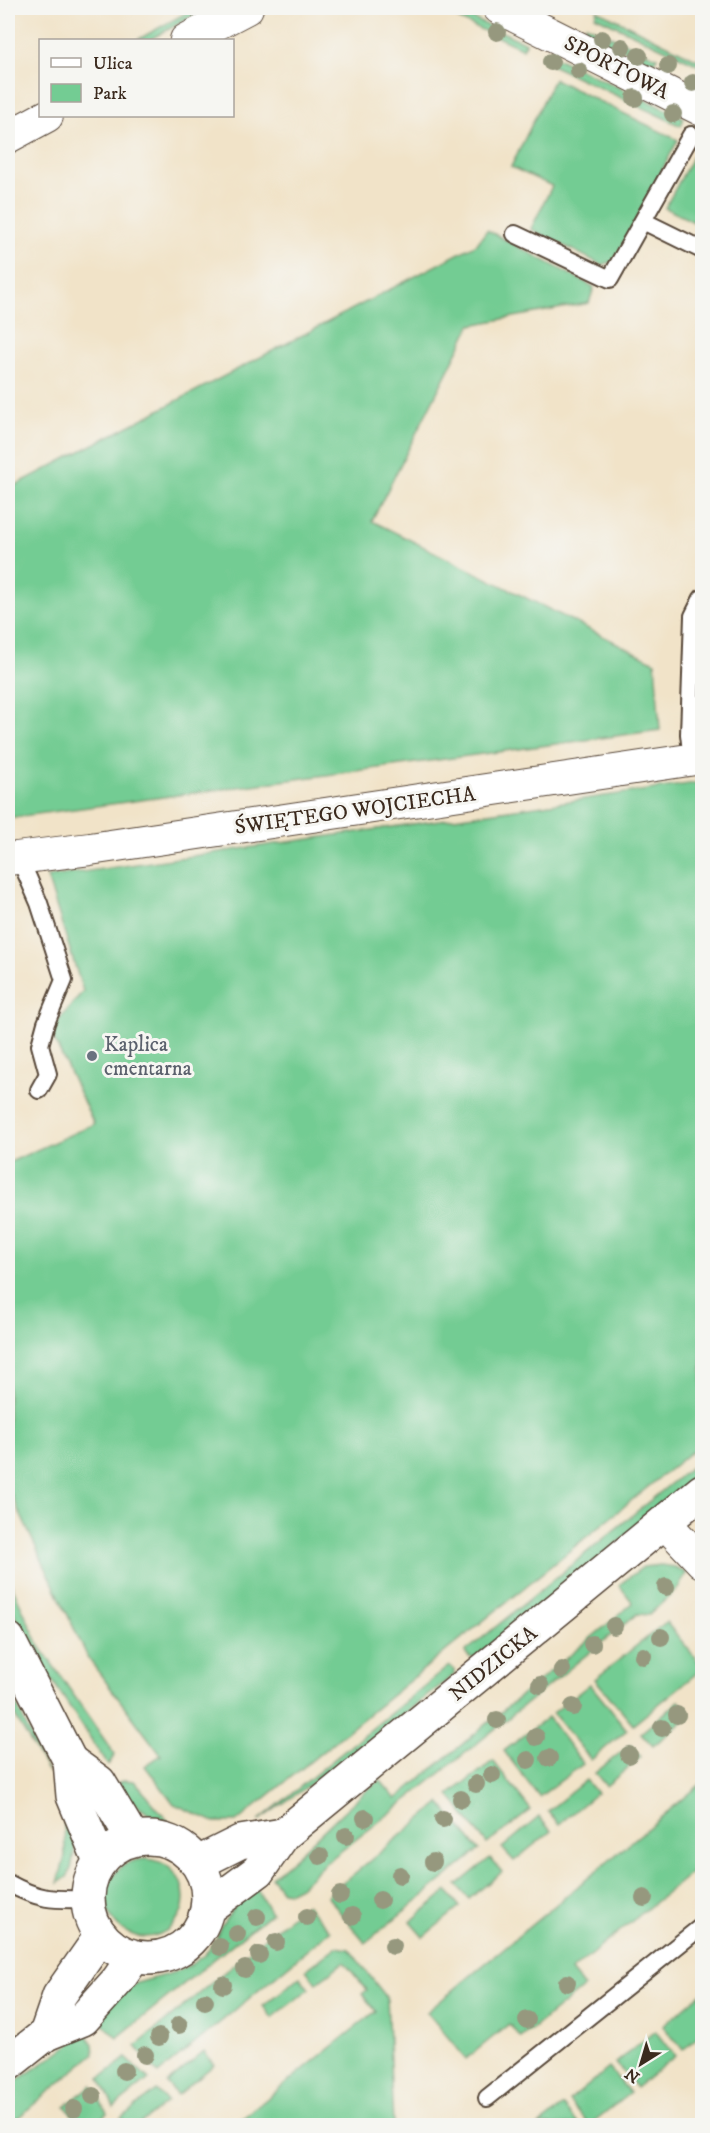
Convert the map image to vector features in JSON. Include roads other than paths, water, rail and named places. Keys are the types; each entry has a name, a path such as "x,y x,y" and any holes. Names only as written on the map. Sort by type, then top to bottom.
{"street":[{"path":"188,39 247,8"},
{"name":"SPORTOWA","path":"499,8 697,123"},
{"path":"8,137 45,117"},
{"name":"ŚWIĘTEGO WOJCIECHA","path":"13,858 90,849 697,759"},
{"name":"NIDZICKA","path":"283,1835 702,1491"},
{"path":"664,1522 702,1562"},
{"path":"8,1639 70,1761 73,1796 100,1861"},
{"path":"70,1761 99,1782 133,1839"},
{"path":"198,1863 240,1842 283,1835"},
{"path":"209,1907 206,1879 198,1863 185,1850 169,1841 151,1837 133,1839 109,1851 100,1861 91,1879 87,1899 91,1918 101,1936 116,1949 134,1957 156,1958 177,1951 194,1937 209,1907 258,1871 283,1835"},
{"path":"46,2034 59,1995 101,1936"},
{"path":"8,2064 46,2034 83,2019 118,1980 134,1957"}],"lane":[{"path":"515,234 610,279 697,123"},
{"path":"643,221 702,250"},
{"path":"697,759 689,734 693,616 702,598"},
{"path":"13,858 39,903 64,980 46,1023 40,1045 48,1074 39,1090"},
{"path":"8,1883 29,1894 51,1900 87,1899"},
{"path":"487,2098 702,1926"}],"place":[{"name":"Kaplica cmentarna","path":"92,1056"}]}
